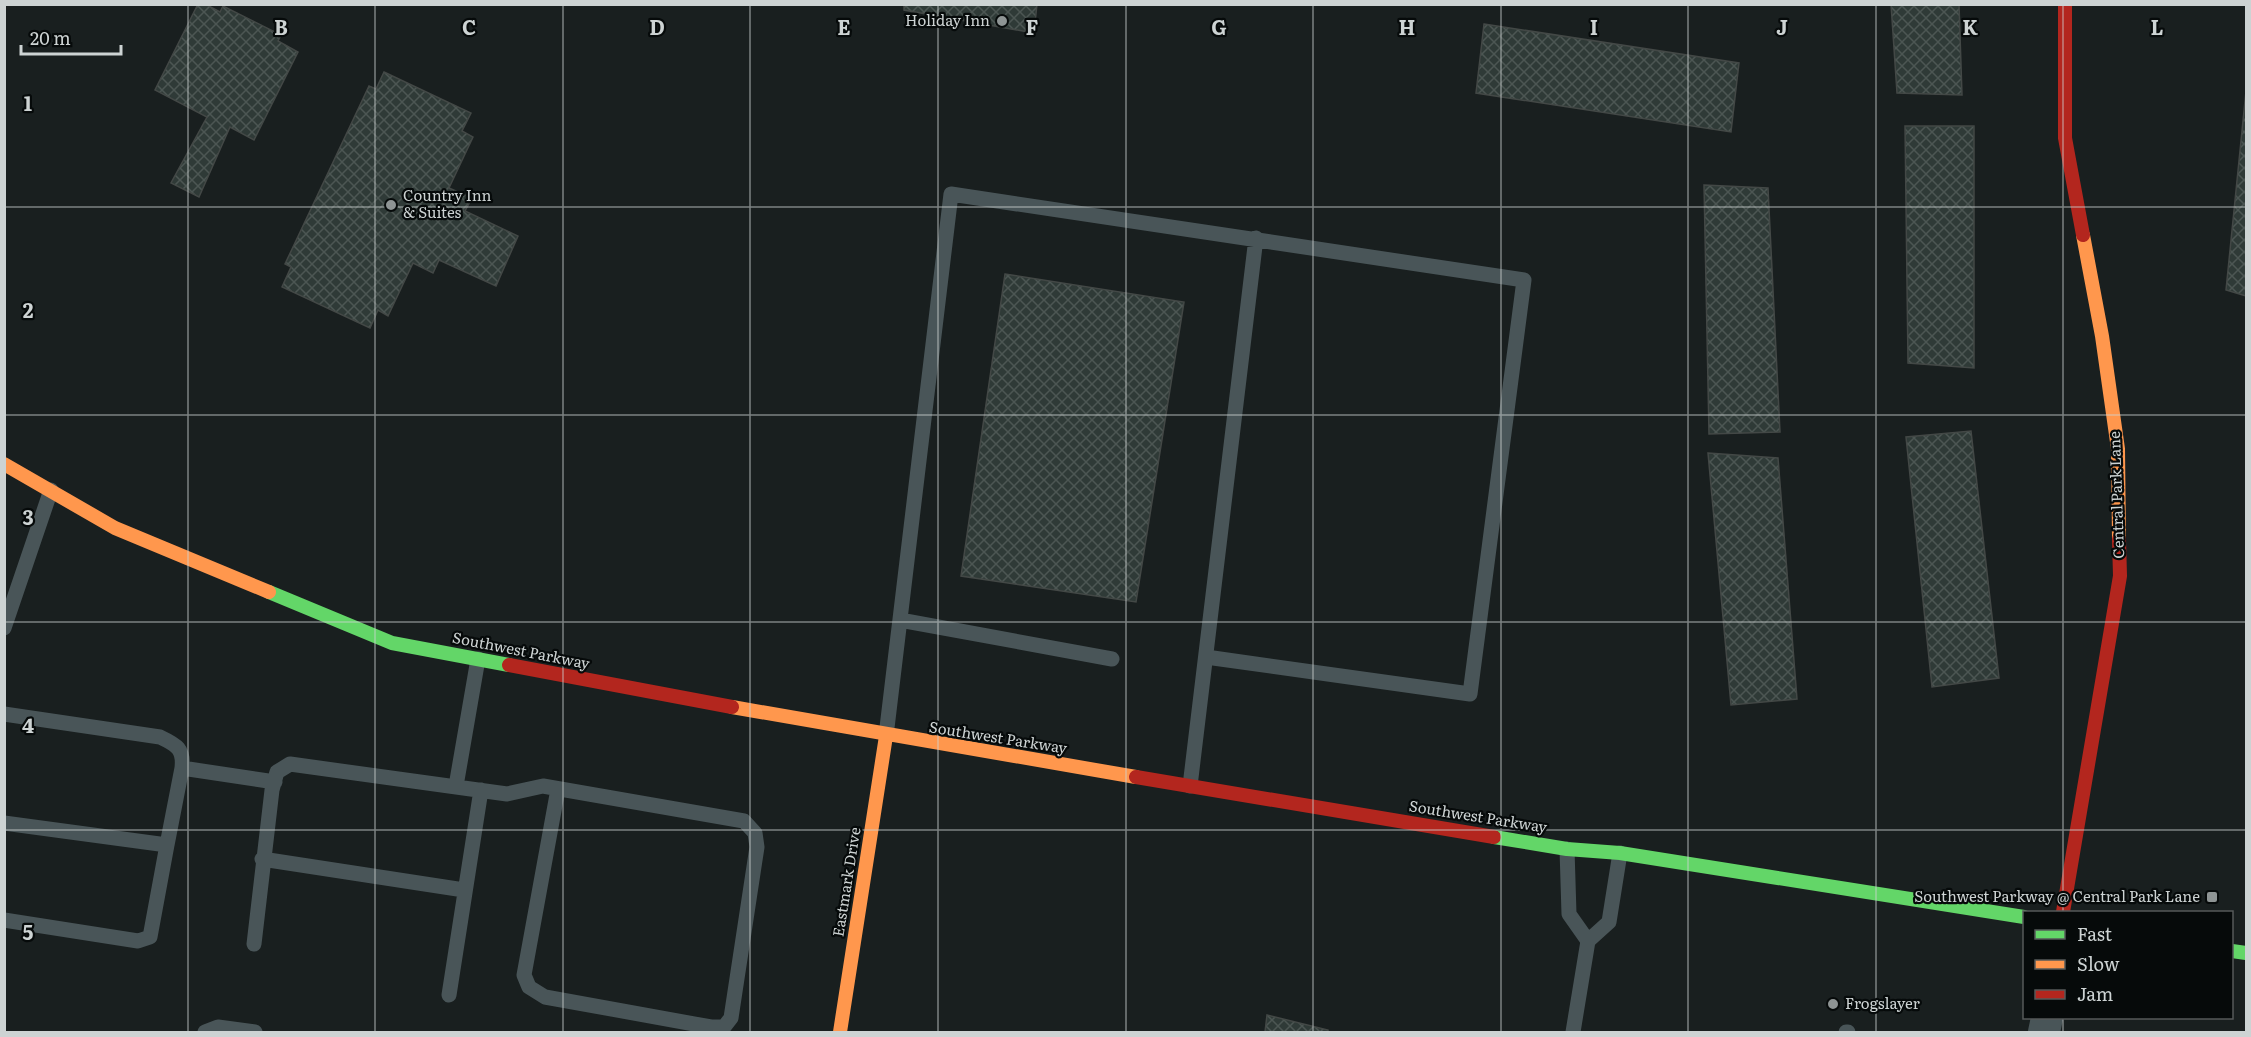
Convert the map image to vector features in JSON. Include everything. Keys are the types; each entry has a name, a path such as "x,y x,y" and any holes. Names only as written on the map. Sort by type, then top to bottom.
{"main road":[{"name":"Central Park Lane","path":"2063,911 2120,576 2118,449 2102,336 2065,138 2065,4"},
{"name":"Southwest Parkway","path":"4,464 115,528 392,643 886,736 1567,849 1620,853 2023,917"},
{"name":"Eastmark Drive","path":"840,1032 886,736"}],"lane":[{"path":"886,736 951,194 1256,237 1524,280 1470,694 1206,657"},
{"path":"1191,786 1256,237"},
{"path":"4,628 51,490"},
{"path":"900,620 1112,659"},
{"path":"456,786 478,659"},
{"path":"4,714 160,737 178,745 183,754 150,937 138,941 4,920"},
{"path":"254,944 262,859 274,782 277,772 290,764 507,794 543,786 744,821 755,833 757,847 731,1018 724,1027 711,1027 545,997 529,987 524,975 558,789"},
{"path":"182,768 274,782"},
{"path":"448,995 481,790"},
{"path":"4,823 167,845"},
{"path":"1567,849 1569,915 1588,942"},
{"path":"1573,1032 1588,942 1608,922 1620,853"},
{"path":"262,859 464,890"},
{"path":"205,1032 218,1027 255,1032"}],"building":[{"path":"198,4 205,4 220,12 223,6 281,35 278,41 298,52 254,140 230,127 199,197 171,183 207,117 155,90"},
{"name":"Holiday Inn","path":"904,4 1037,4 1034,33 904,10"},
{"path":"1891,4 1959,4 1962,95 1897,93"},
{"path":"1484,24 1739,63 1731,132 1476,93"},
{"name":"Country Inn & Suites","path":"384,72 471,113 462,131 473,137 449,188 472,198 465,211 518,236 496,286 439,260 433,273 413,263 388,316 378,310 370,328 282,287 291,267 285,264 369,86 376,89"},
{"path":"2246,91 2246,296 2226,290"},
{"path":"1905,126 1974,126 1974,368 1908,363"},
{"path":"1704,185 1768,188 1780,432 1709,434"},
{"path":"1005,274 1184,302 1136,602 961,576"},
{"path":"1971,431 1999,678 1932,687 1906,437"},
{"path":"1708,453 1778,458 1797,699 1731,705"},
{"path":"1267,1015 1328,1030 1328,1032 1265,1032"}],"traffic: fast":[{"path":"269,592 392,643 509,665"},
{"path":"1494,837 1567,849 1620,853 2023,917"},
{"path":"2233,951 2246,953"}],"traffic: slow":[{"path":"2083,235 2102,336 2118,449 2119,539"},
{"path":"4,464 115,528 269,592"},
{"path":"732,707 1136,777"},
{"path":"840,1032 886,736"}],"traffic: jam":[{"path":"2065,4 2065,138 2083,235"},
{"path":"2063,911 2120,576 2119,539"},
{"path":"509,665 732,707"},
{"path":"1136,777 1494,837"}],"place":[{"name":"Holiday Inn","path":"1002,21"},
{"name":"Country Inn & Suites","path":"391,205"},
{"name":"Southwest Parkway @ Central Park Lane","path":"2212,897"},
{"name":"Frogslayer","path":"1833,1004"}]}
